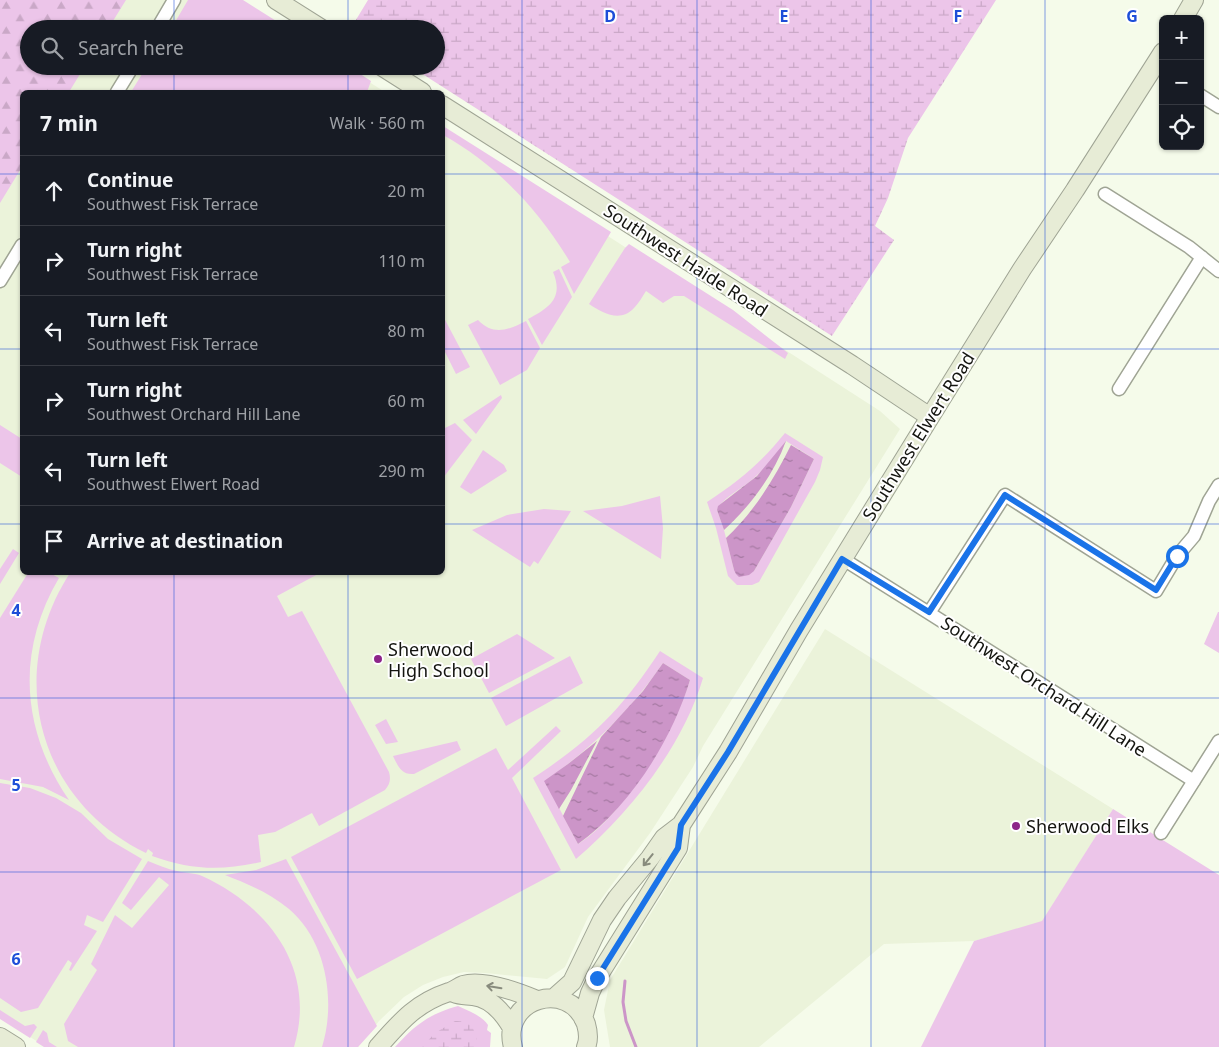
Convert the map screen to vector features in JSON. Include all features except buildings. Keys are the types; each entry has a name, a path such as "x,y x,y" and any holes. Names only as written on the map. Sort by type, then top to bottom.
{"main road":[{"path":"276,0 308,20"},
{"path":"1185,15 1194,0"},
{"name":"Southwest Elwert Road","path":"512,1028 517,1016 526,1006 546,999 572,982 602,920 617,898 664,838 681,825 728,752 842,559 1022,269 1159,64"},
{"path":"395,75 419,90"},
{"name":"Southwest Haide Road","path":"445,107 852,365 930,417"},
{"name":"Southwest Elwert Road","path":"583,1018 590,993 597,978 678,848 681,825"},
{"path":"378,1047 403,1019 416,1008 463,985 477,984 506,988 546,999 566,1002 576,1008 583,1018 588,1035 586,1047"},
{"path":"451,992 461,996 474,996 484,999 495,1007 506,1017 512,1028 511,1040 513,1047"},
{"path":"0,1037 16,1047"}],"street":[{"path":"162,20 174,0"},
{"path":"118,90 127,75"},
{"path":"1204,98 1219,107"},
{"path":"1105,194 1189,248 1219,271"},
{"path":"0,281 20,248"},
{"path":"1119,389 1202,257"},
{"path":"929,612 1005,495 1156,590 1177,556 1194,536 1209,501 1219,485"},
{"name":"Southwest Orchard Hill Lane","path":"842,559 929,612 1194,781"},
{"path":"1161,833 1219,741"}],"shaded area":[{"path":"124,0 241,0 272,20 112,20"},
{"path":"77,75 358,75 382,90 68,90"},
{"name":"Sherwood High School","path":"445,131 880,411 900,429 703,746 693,767 650,833 588,917 565,967 547,979 464,972 443,977 423,985 404,997 379,1021 358,1047 46,1047 0,1018 0,199 20,166 20,575 445,575"},
{"path":"825,629 1113,809 1042,922 974,941 884,944 759,1047 610,1047 604,1010 610,980"}],"green space":[{"path":"0,0 126,0 114,20 20,20 20,75 79,75 70,90 20,90 20,170 0,203"},
{"path":"188,0 243,0 275,20 176,20"},
{"path":"368,0 996,0 908,138 888,198 875,226 894,240 832,336 424,75 445,75 445,20 356,20"},
{"path":"141,75 362,75 371,81 368,90 132,90"},
{"path":"445,127 611,232 574,294 561,267 570,262 544,224 515,190 463,147 445,136"},
{"path":"629,244 733,310 788,353 785,359 684,296 674,296 663,303 646,291 629,313 617,316 600,311 589,304"},
{"path":"559,269 572,297 542,345 528,319 542,311 552,301 557,289 553,272"},
{"path":"445,320 470,367 456,374 445,352"},
{"path":"478,320 495,330 507,329 526,321 540,348 527,370 500,385 468,325"},
{"path":"501,395 502,398 476,434 463,420"},
{"path":"455,423 472,440 445,475 445,428"},
{"path":"0,425 20,438 20,476 0,463"},
{"path":"785,433 823,457 820,470 759,582 752,585 737,585 728,576 716,528 707,502 749,471","holes":["786,441 814,459 791,507 754,571 734,570 717,510 720,505 759,473 772,460"]},
{"path":"483,450 504,465 507,471 471,494 460,487"},
{"path":"660,496 663,528 661,559 583,511 622,506"},
{"path":"544,509 571,511 538,564 534,561 530,567 472,530 507,515"},
{"path":"13,549 19,553 0,584 0,569"},
{"path":"27,575 54,575 59,578 45,606 36,634 31,662 30,690 33,718 41,746 53,773 69,800 43,787 0,779 0,618"},
{"path":"69,575 316,575 277,596 288,617 302,611 389,772 390,781 387,788 319,826 312,813 275,832 258,835 261,862 233,867 206,868 166,861 152,856 153,853 148,849 146,853 109,830 79,801 57,767 43,731 37,692 39,651 50,612"},
{"path":"1219,612 1219,653 1204,644"},
{"path":"517,634 555,658 489,693 471,659"},
{"path":"660,651 703,678 682,728 652,777 616,821 576,859 533,778 572,750 604,722 646,672","holes":["663,663 690,680 671,725 632,789 613,814 591,835 578,844 545,781 595,742 638,697"]},
{"path":"570,656 583,683 506,726 491,698"},
{"path":"386,719 398,742 386,744 375,725"},
{"path":"556,726 561,731 512,778 561,870 357,979 291,857 496,748 508,770"},
{"path":"457,741 461,750 414,774 403,771 393,756"},
{"path":"0,783 30,788 56,798 81,813 108,839 142,859 103,922 87,915 84,925 97,931 71,971 69,970 72,963 68,960 38,1008 21,1012 0,998"},
{"path":"1113,809 1219,875 1219,1047 921,1047 974,941 1042,921"},
{"path":"286,859 377,1026 358,1047 322,1047 328,1011 325,973 320,955 302,922 274,898 250,885 225,875 256,870"},
{"path":"148,861 180,872 202,876 226,889 248,905 267,923 282,944 293,967 299,992 299,1019 294,1047 78,1047 68,1041 64,1024 97,970 91,964 115,915 132,928 169,885 159,877 131,910 122,903"},
{"path":"458,1006 478,1016 488,1025 487,1030 491,1033 490,1047 395,1047 423,1021"},
{"path":"0,1010 25,1026 34,1024 37,1027 30,1038 0,1019"},
{"path":"455,1021 461,1021 473,1028 477,1047 422,1047 435,1033"},
{"path":"43,1030 47,1033 49,1042 57,1047 44,1047 36,1042"}],"water":[{"path":"786,441 768,478 752,500 724,530 717,510 718,506 757,476"},
{"path":"791,445 814,459 791,507 754,571 749,575 739,577 734,570 726,538 746,517 763,494"},
{"path":"663,663 690,680 672,726 647,771 632,792 597,829 578,844 563,816 601,737 643,691"},
{"path":"597,741 571,790 559,809 544,781"}],"waterway":[{"path":"625,981 623,1002 626,1021 636,1047"}],"place":[{"name":"Sherwood High School","path":"378,659"},
{"name":"Sherwood Elks","path":"1016,826"}],"route":[{"path":"597,978 678,848 681,825 728,752 842,559 929,612 1005,495 1156,590 1177,556"}]}
